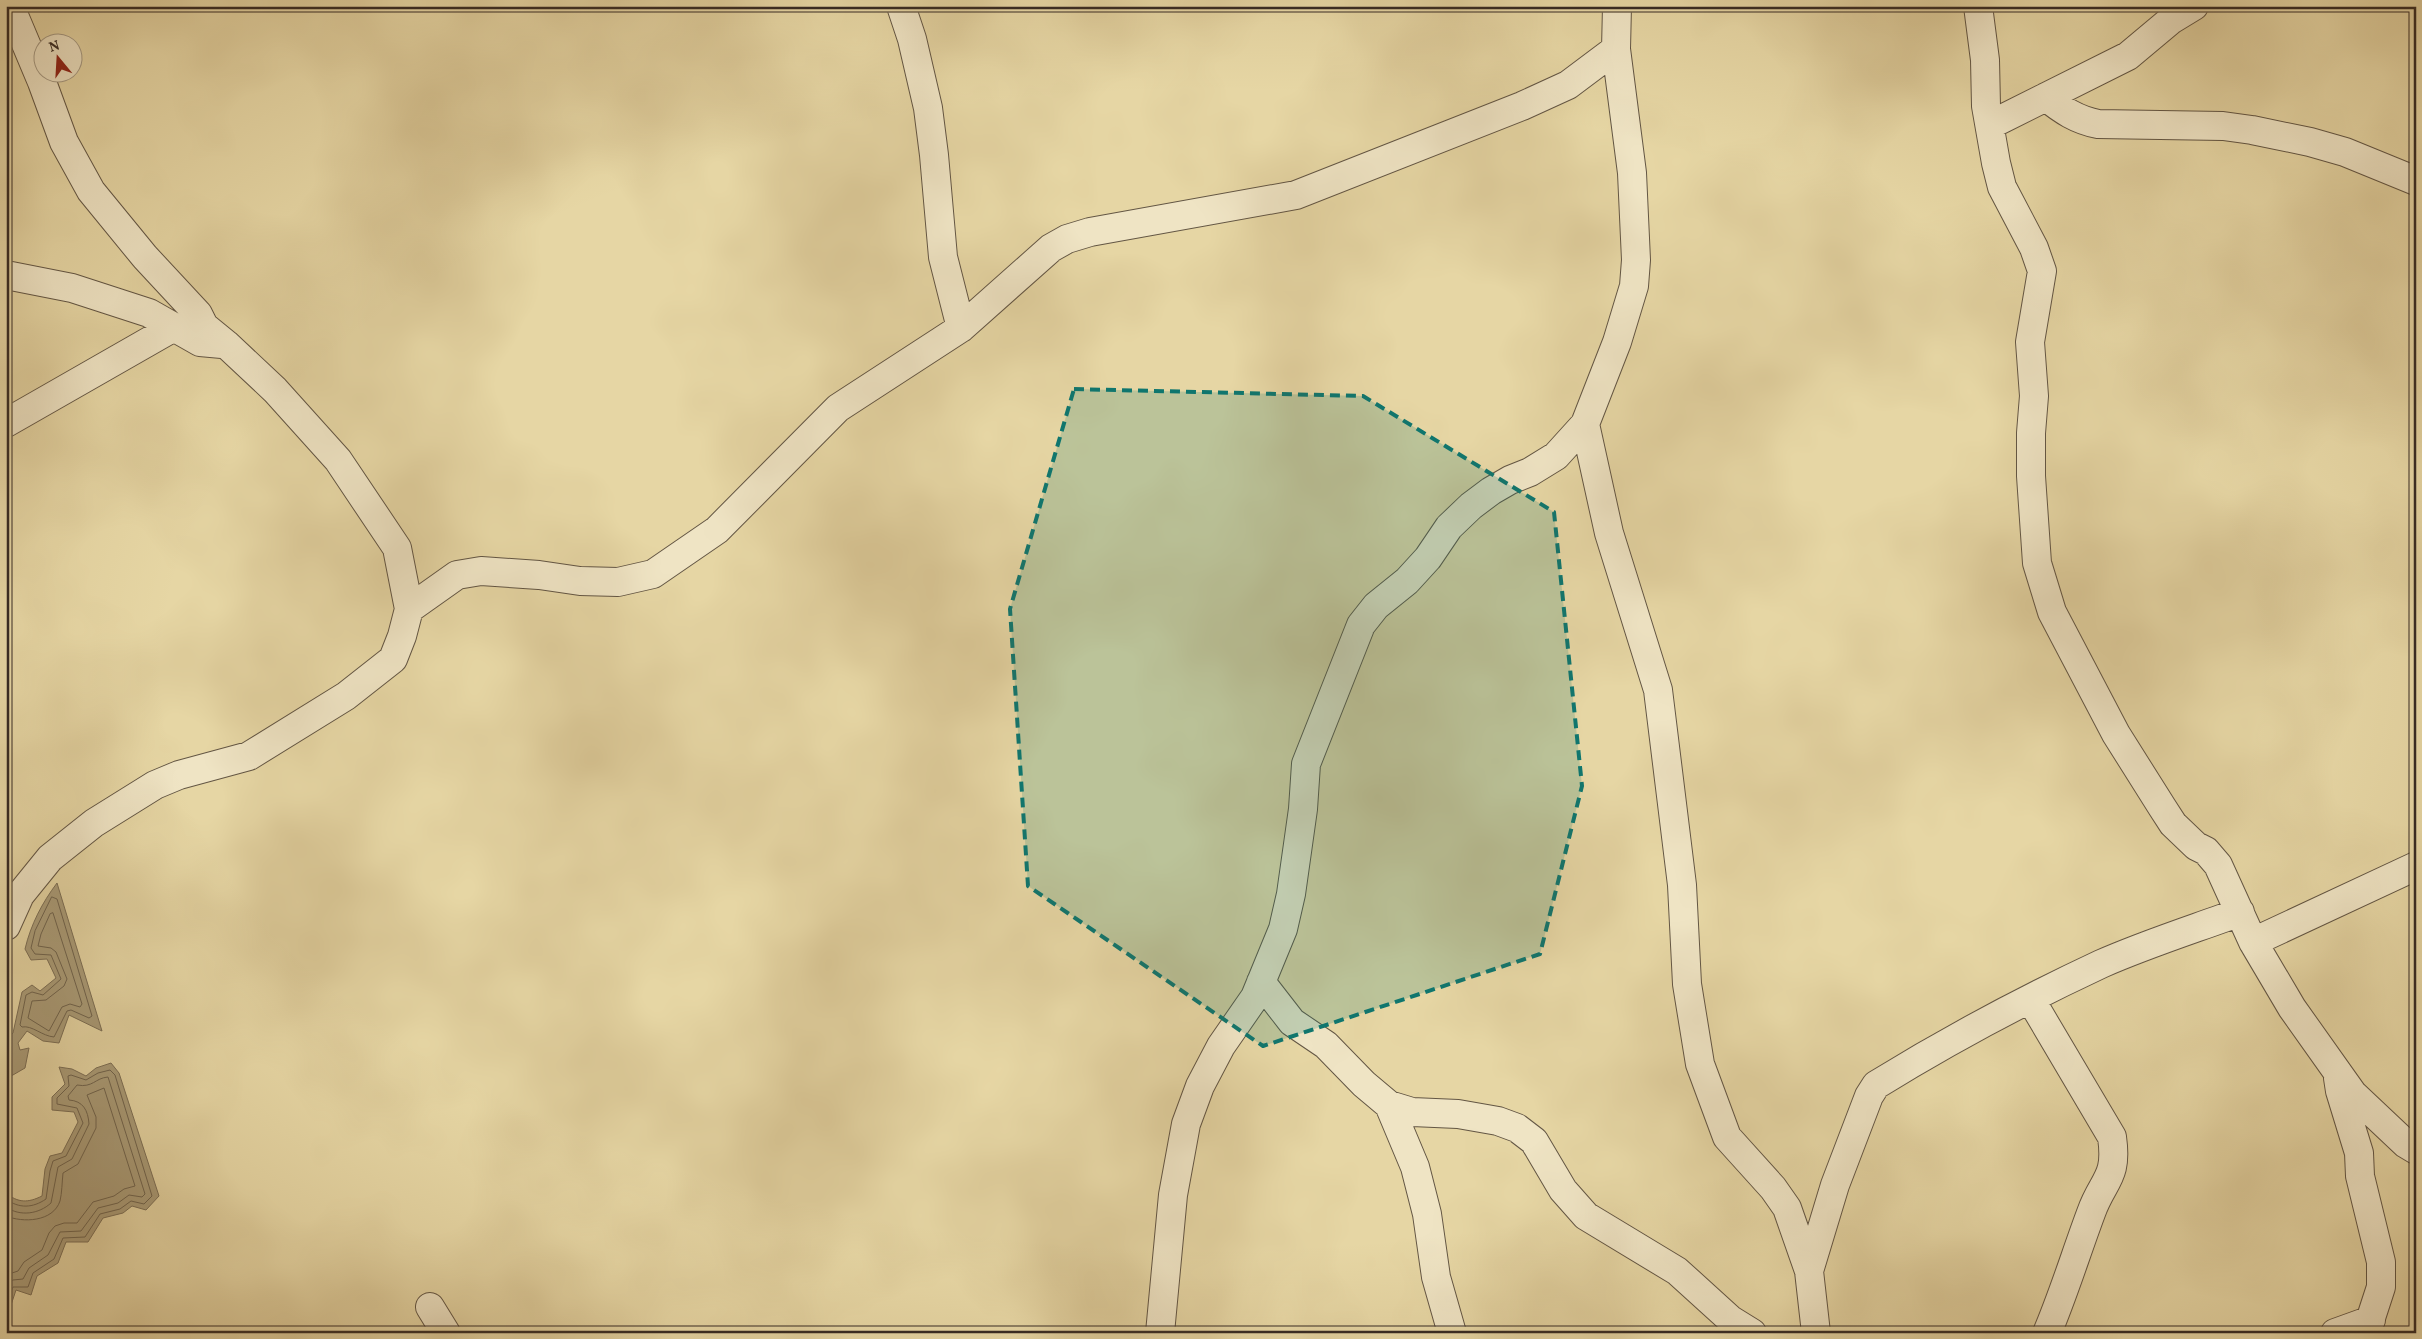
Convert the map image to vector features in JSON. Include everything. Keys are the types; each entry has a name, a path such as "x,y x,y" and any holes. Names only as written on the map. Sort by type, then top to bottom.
{"street":[{"path":"6,926 20,895 50,858 94,823 155,785 179,775 249,756 346,696 393,659 402,636 409,609 397,548 338,460 275,390 204,326 198,314 146,257 91,191 64,142 42,82 10,6"},
{"path":"901,6 912,39 928,108 943,257 961,328"},
{"path":"1160,1333 1173,1194 1186,1124 1200,1086 1221,1046 1248,1009 1283,929 1291,894 1303,809 1306,764 1361,625 1376,606 1412,575 1428,558 1449,527 1471,506 1491,491 1510,480 1530,472 1556,456 1585,424 1617,342 1634,286 1636,260 1632,173 1616,49 1617,6"},
{"path":"1978,6 1985,60 1986,106 2002,187 2034,248 2042,272 2030,342 2034,396 2031,441 2037,563 2052,612 2116,734 2173,824 2196,846 2206,851 2218,865 2253,942 2292,1008 2353,1094 2406,1144 2416,1150"},
{"path":"1990,125 2128,56 2171,20 2194,6"},
{"path":"409,609 457,575 481,571 539,575 580,581 618,582 654,574 717,530 818,426 838,408 961,328 1051,248 1067,239 1147,220 1296,195 1522,106 1568,85 1616,49"},
{"path":"2046,97 2064,112 2085,122 2098,124 2223,126 2252,130 2310,142 2345,152 2416,181"},
{"path":"6,276 72,288 149,314 200,342 226,344"},
{"path":"6,423 174,327"},
{"path":"1585,424 1609,533 1658,690 1682,885 1687,984 1700,1064 1727,1137 1773,1188 1787,1208 1809,1271 1816,1333"},
{"path":"2253,942 2416,866"},
{"path":"1809,1271 1835,1185 1869,1096 1876,1085 1951,1039 2102,964 2160,940 2240,912"},
{"path":"1261,982 1292,1022 1326,1045 1364,1084 1389,1105 1412,1112 1458,1114 1498,1120 1517,1128 1534,1141 1564,1190 1586,1216 1677,1270 1731,1320 1752,1333"},
{"path":"2031,1000 2112,1138 2115,1156 2110,1178 2092,1211 2047,1333"},
{"path":"2335,1333 2369,1326 2381,1287 2381,1262 2360,1176 2359,1153 2340,1091 2337,1072"},
{"path":"1389,1105 1415,1167 1427,1214 1436,1277 1452,1333"},
{"path":"430,1307 446,1333"}],"highlighted area":[{"path":"1074,389 1363,396 1554,512 1582,786 1540,954 1263,1046 1028,886 1010,609"}],"water":[{"path":"57,883 102,1031 69,1015 59,1043 43,1041 27,1031 18,1043 20,1050 29,1048 25,1068 6,1079 6,1040 13,1033 22,992 32,985 40,991 56,978 47,959 31,960 25,949 30,931 38,914"},
{"path":"111,1063 119,1073 159,1196 146,1210 132,1206 123,1213 103,1218 88,1242 66,1242 58,1263 37,1276 31,1295 16,1290 6,1320 6,1193 15,1199 23,1201 42,1196 45,1169 50,1156 62,1153 78,1122 74,1112 52,1110 52,1097 65,1084 59,1067 72,1069 86,1076 96,1068"}]}
